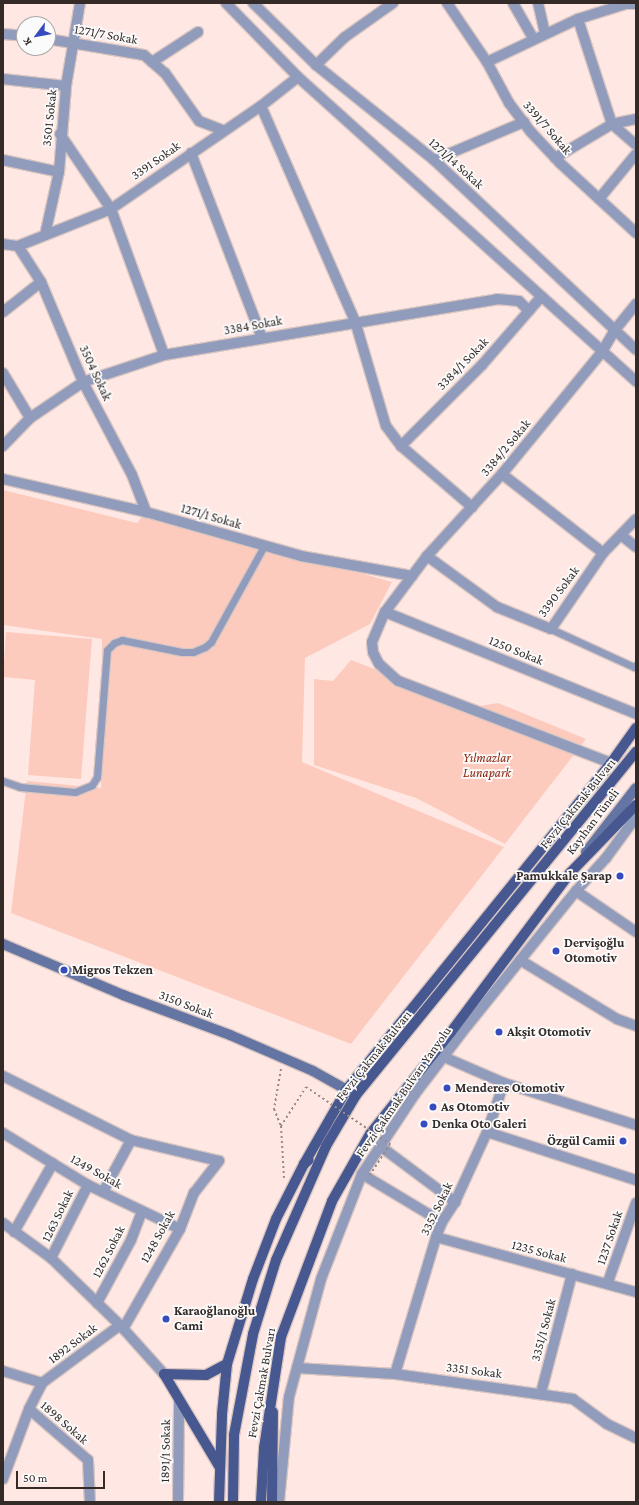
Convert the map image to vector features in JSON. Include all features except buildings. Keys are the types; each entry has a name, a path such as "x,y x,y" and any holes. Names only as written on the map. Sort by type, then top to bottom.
{"main road":[{"path":"219,1502 219,1468 227,1364 253,1279 285,1201 304,1164 347,1089 611,763 636,728"},
{"name":"Fevzi Çakmak Bulvarı","path":"233,1502 234,1435 253,1334 276,1260 326,1146 356,1095 636,752"},
{"name":"Kayıhan Tüneli","path":"570,873 636,788"},
{"name":"Fevzi Çakmak Bulvarı","path":"261,1502 264,1448 281,1337 332,1201 370,1134 451,1032 570,873 636,806"},
{"name":"3150 Sokak","path":"3,944 282,1058 347,1089 356,1095"},
{"path":"304,1164 326,1146"},
{"path":"164,1374 206,1375 227,1364"},
{"path":"164,1374 219,1468"},
{"path":"272,1393 274,1426 272,1502"}],"street":[{"name":"3501 Sokak","path":"45,235 59,172 60,134 72,41 80,3"},
{"path":"226,3 298,77 636,381"},
{"name":"1271/14 Sokak","path":"253,3 316,65 434,160 614,331 636,350"},
{"path":"316,65 345,36 393,3"},
{"name":"3391/7 Sokak","path":"447,3 487,62 509,103 524,122 555,158 636,232"},
{"path":"513,3 533,38"},
{"path":"538,3 545,33"},
{"path":"487,62 533,38 578,19 630,4"},
{"path":"578,19 612,124 636,145"},
{"path":"152,62 198,32"},
{"path":"3,34 16,35"},
{"name":"1271/7 Sokak","path":"56,40 72,41 144,55 165,74 199,121 223,130"},
{"name":"3391 Sokak","path":"18,246 111,209 223,130 262,106 298,77"},
{"path":"3,79 66,86"},
{"path":"262,106 355,322 386,426 401,446 472,507"},
{"path":"555,158 612,124 636,119"},
{"path":"434,160 524,122"},
{"path":"60,134 111,209 164,355"},
{"path":"191,153 262,338"},
{"path":"599,199 636,154"},
{"path":"3,160 59,172"},
{"path":"3,244 18,246"},
{"name":"3504 Sokak","path":"18,246 41,282 83,382 132,475 146,512"},
{"path":"3,312 41,282"},
{"name":"3384/1 Sokak","path":"401,446 482,365 541,297"},
{"name":"3384 Sokak","path":"3,446 30,418 83,382 164,355 497,298 519,301 529,311"},
{"name":"3384/2 Sokak","path":"611,763 398,681 379,664 373,652 372,642 385,612 427,556 502,474 602,352 614,331 636,304"},
{"path":"3,373 30,418"},
{"path":"502,474 603,553"},
{"name":"1271/1 Sokak","path":"3,479 146,512 301,556 412,576"},
{"name":"3390 Sokak","path":"427,556 497,607 551,629 603,553 636,519"},
{"path":"621,535 636,547"},
{"name":"1250 Sokak","path":"385,612 636,714"},
{"name":"Fevzi Çakmak Bulvarı Yanyolu","path":"280,1502 288,1404 321,1279 365,1176 380,1146 444,1057 576,891 606,858 636,818"},
{"path":"576,891 636,932"},
{"path":"520,960 617,1019 636,1026"},
{"path":"444,1057 504,1083 636,1125"},
{"path":"3,1076 131,1140 103,1192"},
{"name":"3352 Sokak","path":"395,1374 436,1237 442,1222 455,1202 487,1132 504,1083"},
{"path":"487,1132 636,1180"},
{"name":"1249 Sokak","path":"4,1138 53,1163 88,1185 180,1229"},
{"name":"1248 Sokak","path":"122,1327 180,1229 194,1193 219,1161 131,1140"},
{"path":"380,1146 455,1202"},
{"path":"14,1232 53,1163"},
{"path":"365,1176 442,1222"},
{"name":"1263 Sokak","path":"51,1258 88,1185"},
{"name":"1237 Sokak","path":"608,1282 636,1203"},
{"name":"1262 Sokak","path":"97,1303 131,1240 142,1211"},
{"path":"3,1223 51,1258 122,1327 164,1374"},
{"name":"1235 Sokak","path":"436,1237 572,1274 608,1282 636,1292"},
{"name":"3351/1 Sokak","path":"541,1393 572,1274"},
{"name":"1892 Sokak","path":"42,1383 122,1327"},
{"name":"3351 Sokak","path":"297,1368 395,1374 541,1393 573,1399 607,1424 636,1439"},
{"path":"3,1371 42,1383 28,1409 3,1479"},
{"name":"1891/1 Sokak","path":"178,1502 179,1400"},
{"name":"1898 Sokak","path":"28,1409 88,1460 90,1502"},
{"path":"636,1428 636,1439"}],"lane":[{"path":"3,781 20,787 75,792 92,785 97,777 107,650 122,640 182,652 193,652 205,647 211,642 264,546"},
{"path":"551,629 634,667 636,665"}],"path":[{"path":"282,1058 274,1109 281,1126 285,1201"},
{"path":"281,1126 306,1087 390,1144 365,1176"}],"green space":[{"path":"3,490 137,523 146,512 392,582 370,624 305,658 302,762 504,847 351,1044 11,913 27,781 101,788 102,639 3,625"},
{"path":"6,632 92,639 81,779 28,775 35,680 3,677"},
{"name":"Yılmazlar Lunapark","path":"351,660 473,707 498,703 586,739 505,844 416,798 314,765 314,679 333,681"}],"place":[{"name":"Pamukkale Şarap","path":"620,876"},
{"name":"Dervişoğlu Otomotiv","path":"556,951"},
{"name":"Migros Tekzen","path":"64,970"},
{"name":"Akşit Otomotiv","path":"499,1032"},
{"name":"Menderes Otomotiv","path":"447,1088"},
{"name":"As Otomotiv","path":"433,1107"},
{"name":"Denka Oto Galeri","path":"424,1124"},
{"name":"Özgül Camii","path":"623,1141"},
{"name":"Karaoğlanoğlu Cami","path":"166,1319"}]}
